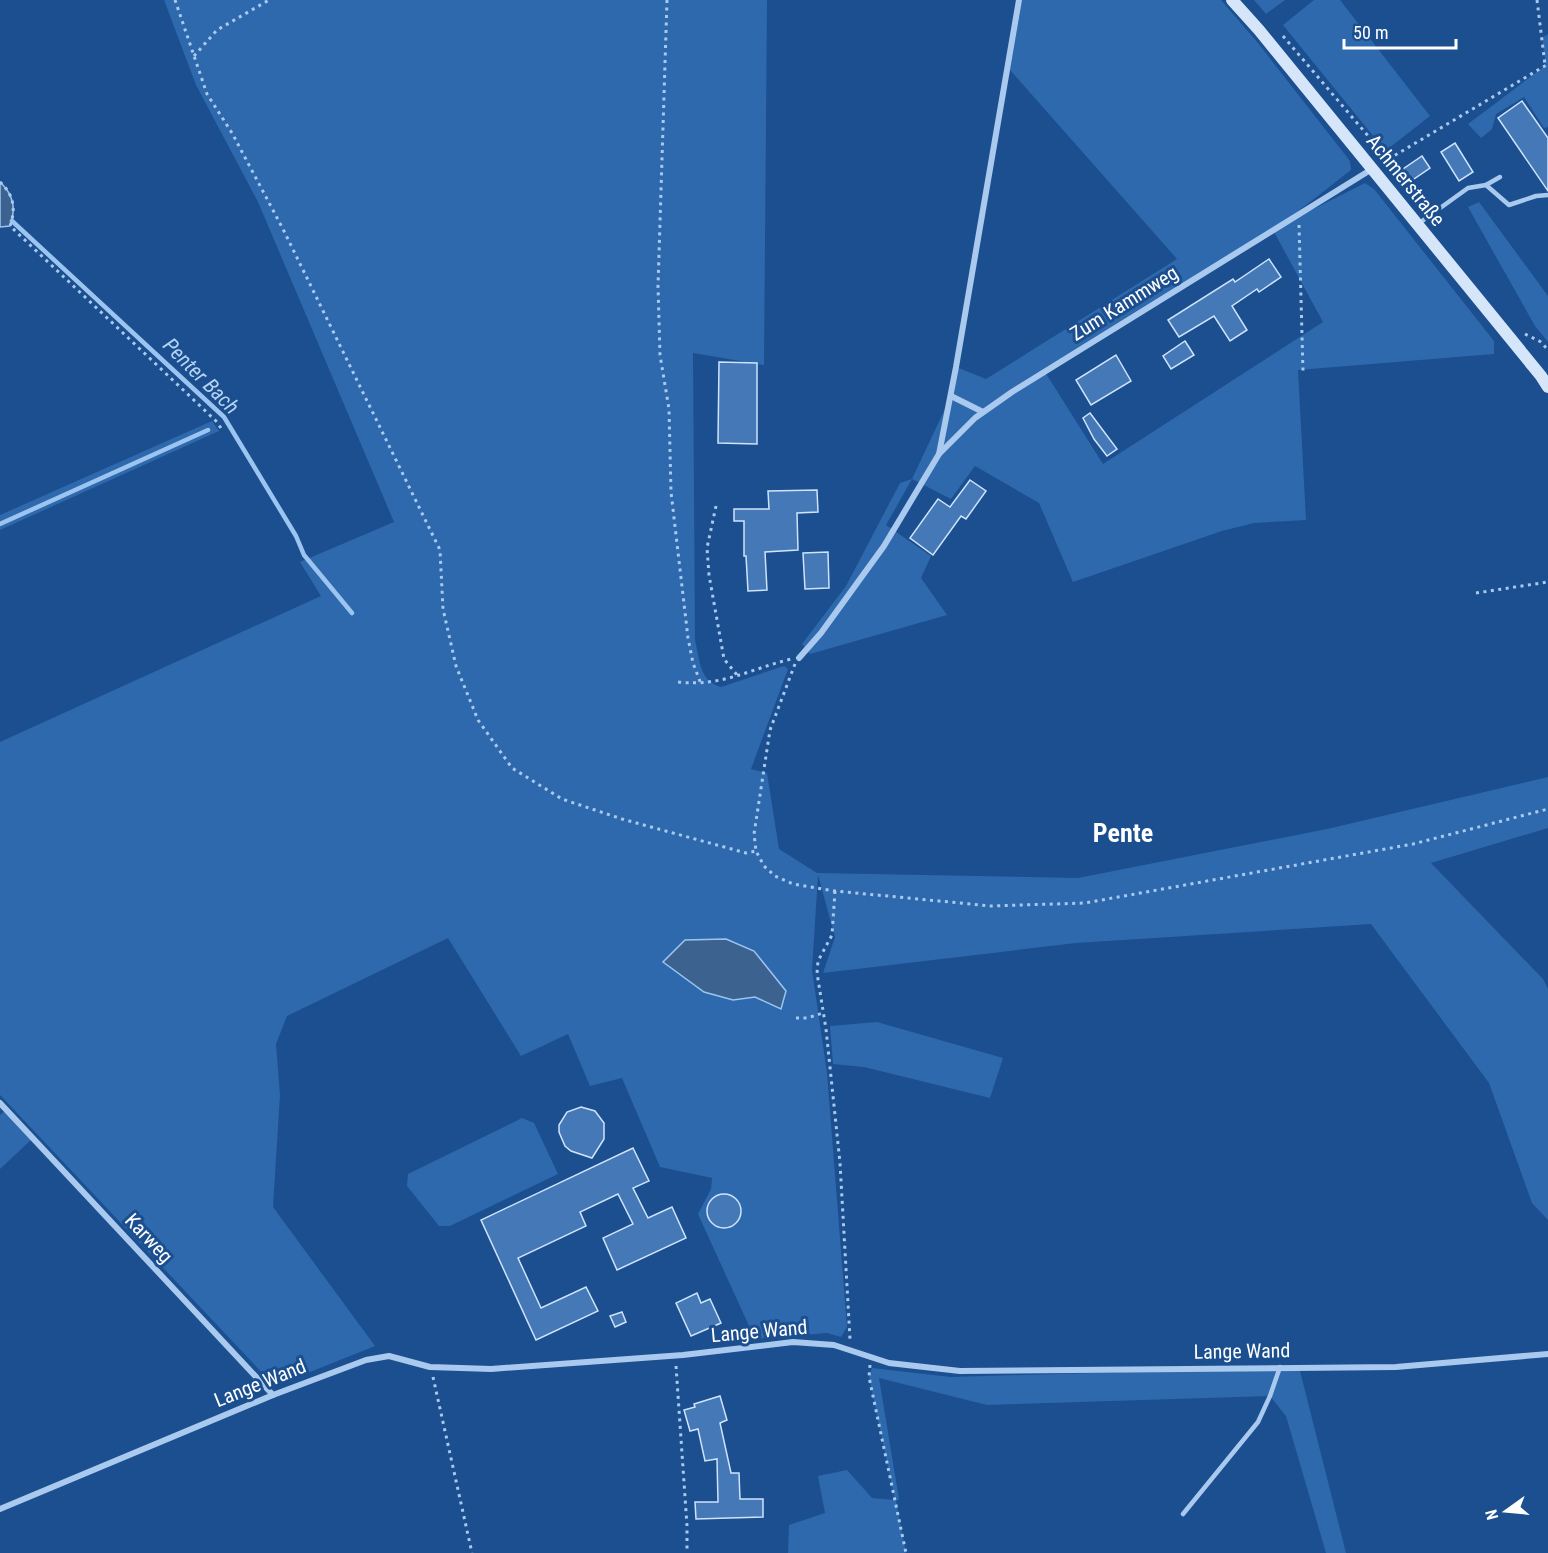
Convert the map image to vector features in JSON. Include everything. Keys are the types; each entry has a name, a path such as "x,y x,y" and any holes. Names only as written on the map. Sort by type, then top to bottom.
{"street":[{"path":"939,454 951,396 1018,0"},
{"name":"Achmerstraße","path":"1232,0 1418,224 1548,387"},
{"name":"Zum Kammweg","path":"799,658 821,633 884,546 939,454 975,418 1020,387 1372,169"},
{"path":"951,396 983,412"},
{"name":"Karweg","path":"0,1103 273,1395"},
{"name":"Lange Wand","path":"0,1509 273,1395 366,1360 389,1356 430,1367 491,1369 675,1355 793,1342 834,1345 888,1363 960,1371 1396,1367 1548,1354"}],"lane":[{"path":"1418,224 1468,188 1486,185 1500,177"},
{"path":"1486,185 1509,205 1536,196 1548,195"},
{"path":"1184,1514 1258,1422 1280,1367"}],"path":[{"path":"175,0 207,94 232,133 283,229 440,550 443,609 456,666 478,720 512,768 562,799 622,819 723,847 746,853 756,851"},
{"path":"194,56 217,30 269,0"},
{"path":"668,0 658,286 660,355 669,409 670,492 688,638 693,663 701,684"},
{"path":"1372,169 1547,64 1537,0"},
{"path":"0,182 10,192 14,216 10,226 216,421 222,431"},
{"path":"1299,214 1303,372"},
{"path":"716,506 707,548 709,575 724,660 737,675"},
{"path":"1476,593 1548,582"},
{"path":"678,682 701,684 799,658"},
{"path":"799,658 792,668 770,730 754,834 756,851 764,866 775,876 793,884 835,891 991,906 1084,903 1413,844 1548,809"},
{"path":"835,891 832,936 818,961 816,974 826,1029 840,1164 851,1337 848,1349"},
{"path":"796,1018 807,1018 823,1013"},
{"path":"675,1355 687,1553"},
{"path":"871,1358 869,1377 906,1553"},
{"path":"430,1367 440,1402 472,1553"}],"shaded area":[{"path":"164,0 767,0 764,365 693,353 695,640 704,675 721,687 784,666 788,669 751,769 767,773 779,849 817,873 1078,878 1327,829 1548,777 1548,828 1431,863 1543,979 1548,989 1548,1220 1532,1203 1489,1083 1371,924 1076,943 823,973 835,937 818,875 812,970 827,1073 847,1327 841,1337 827,1333 755,1339 698,1214 711,1189 712,1178 660,1167 622,1078 590,1086 568,1034 521,1056 448,938 287,1016 276,1044 280,1095 273,1207 375,1346 280,1384 268,1379 0,1095 0,742 321,596 300,562 394,522 258,202 196,85","holes":["786,991 780,1009 755,997 733,1000"]},
{"path":"1022,0 1221,0 1258,43 1350,161 1351,170 1278,227 1365,183 1374,189 1494,341 1494,354 1298,370 1306,520 1254,523 1222,531 1073,582 1039,503 975,466 951,499 912,479 951,396 956,367 986,379 1177,259 1010,70","holes":["1273,230 1323,322 1103,464 1045,372"]},
{"path":"1254,0 1285,0 1266,14"},
{"path":"1314,0 1340,0 1430,116 1380,155 1374,137 1283,25"},
{"path":"1548,34 1548,127 1544,128 1524,97 1496,114 1492,129 1481,138 1468,124 1546,65 1542,38"},
{"path":"0,182 11,197 13,214 10,226 0,227"},
{"path":"1479,202 1548,296 1548,342 1535,326 1468,207"},
{"path":"212,421 219,431 0,530 0,515"},
{"path":"912,479 886,525 931,556 921,578 947,615 810,654 802,644 846,586 900,483"},
{"path":"726,939 754,951 786,991 781,1009 755,997 733,1000 704,992 663,962 685,940"},
{"path":"877,1022 1003,1058 990,1098 864,1067 833,1064 830,1026"},
{"path":"6,1110 33,1138 0,1169 0,1115"},
{"path":"522,1118 534,1123 558,1174 450,1226 439,1226 407,1186 408,1174"},
{"path":"1299,1367 1346,1553 1326,1553 1286,1416 1270,1396 987,1405 879,1378 899,1499 896,1501 906,1553 788,1553 789,1525 825,1513 818,1476 847,1470 872,1498 895,1500 869,1377 872,1368 951,1377"}],"building":[{"path":"1522,101 1548,138 1548,191 1498,118"},
{"path":"1455,143 1473,172 1459,181 1441,152"},
{"path":"1422,156 1430,168 1411,181 1403,169"},
{"path":"1269,259 1281,277 1259,292 1257,289 1232,306 1247,330 1230,341 1214,316 1179,337 1168,320 1233,279 1235,282"},
{"path":"1185,341 1194,355 1171,369 1163,356"},
{"path":"1116,355 1131,381 1091,405 1076,380"},
{"path":"719,362 757,363 757,444 718,443"},
{"path":"1090,413 1117,449 1107,456 1094,439 1083,418"},
{"path":"970,480 986,491 966,519 961,516 933,555 910,538 938,499 950,507"},
{"path":"817,490 818,512 797,513 798,550 765,552 767,590 748,591 746,556 744,556 744,521 734,521 734,509 769,509 768,491"},
{"path":"828,552 829,588 805,589 803,553"},
{"path":"581,1107 595,1111 604,1123 604,1139 592,1158 571,1151 565,1146 559,1132 559,1125 567,1112"},
{"path":"633,1148 649,1181 633,1188 648,1218 672,1207 686,1238 617,1270 603,1238 633,1224 618,1194 580,1212 586,1226 518,1258 541,1308 586,1287 598,1311 536,1340 481,1220"},
{"path":"724,1194 736,1199 741,1211 736,1223 724,1228 712,1223 707,1211 712,1199"},
{"path":"697,1293 701,1303 710,1299 721,1323 691,1336 676,1303"},
{"path":"622,1312 626,1322 615,1327 610,1316"},
{"path":"720,1396 727,1420 720,1423 731,1473 739,1473 740,1499 763,1499 763,1517 696,1519 695,1502 718,1502 717,1459 705,1461 698,1429 690,1431 684,1410 695,1407 694,1404"}],"waterway":[{"name":"Penter Bach","path":"12,221 224,417 296,536 304,555 352,613"},
{"path":"0,524 208,430"}],"district":[{"name":"Pente","path":"1123,833"}]}
